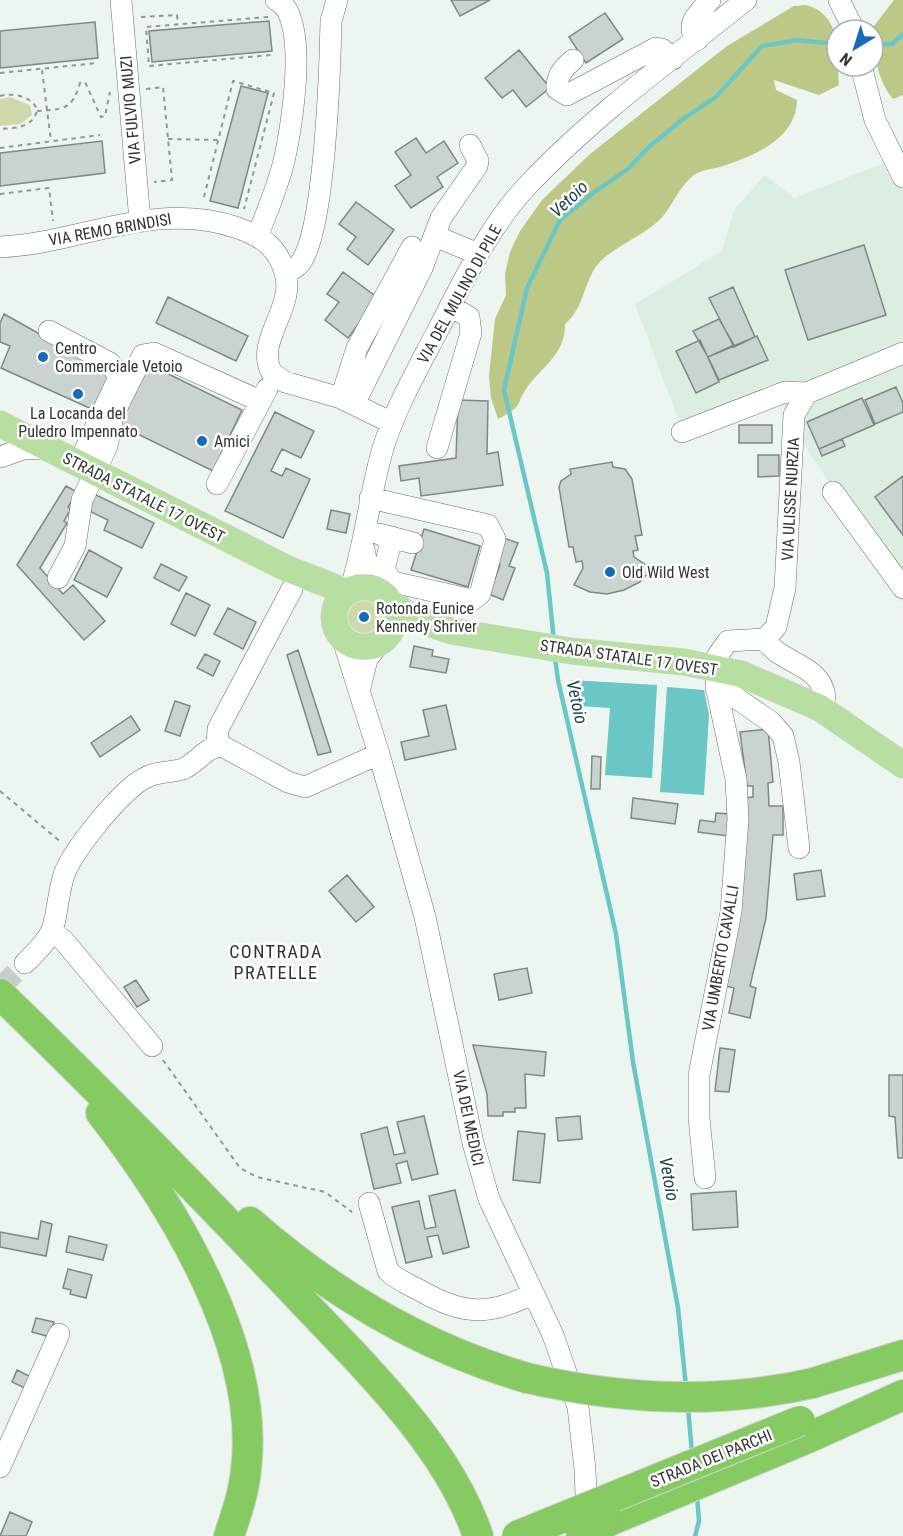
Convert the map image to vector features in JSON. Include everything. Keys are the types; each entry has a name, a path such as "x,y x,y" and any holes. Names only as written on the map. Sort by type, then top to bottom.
{"highway":[{"path":"12,968 11,998 151,1180 185,1236 222,1319 239,1378 247,1433 246,1469 229,1536"},
{"path":"11,998 140,1130 403,1411 448,1476 478,1536"},
{"path":"11,998 224,1199 293,1258 362,1306 426,1341 491,1368 598,1393 682,1398 761,1393 813,1383 903,1355"},
{"name":"STRADA DEI PARCHI","path":"569,1536 598,1528 804,1430 903,1375"},
{"name":"STRADA DEI PARCHI","path":"517,1536 903,1395"},
{"path":"581,1536 598,1528"}],"main road":[{"name":"STRADA STATALE 17 OVEST","path":"0,426 86,469 290,579 317,596 338,629"},
{"name":"STRADA STATALE 17 OVEST","path":"290,579 349,591"},
{"path":"363,587 384,596 394,621 383,640 360,647 338,629 336,606 349,591 363,587"},
{"name":"STRADA STATALE 17 OVEST","path":"384,596 413,618 451,631 571,651 684,662 717,678 762,682 827,712 903,765"},
{"name":"STRADA STATALE 17 OVEST","path":"383,640 412,631 451,631"},
{"name":"STRADA STATALE 17 OVEST","path":"827,712 903,776"}],"street":[{"path":"337,0 331,21 317,203 304,256 297,267 286,273 287,295 267,354 268,367 276,378 348,401 392,423"},
{"path":"697,40 691,32 691,23 710,0"},
{"name":"VIA DEL MULINO DI PILE","path":"349,591 364,538 370,498 392,423 478,254 509,207 556,157 746,0"},
{"path":"845,1 850,18"},
{"path":"258,235 283,164 294,105 295,61 291,15 284,3 272,8"},
{"name":"VIA FULVIO MUZI","path":"122,9 140,221"},
{"path":"573,60 561,73 557,83 557,89 567,95 656,48 662,49 674,59"},
{"path":"864,78 878,127 903,177"},
{"path":"348,401 435,236 441,219 477,166 478,161 470,145"},
{"name":"VIA REMO BRINDISI","path":"0,247 140,221 192,218 228,225 258,235 274,248 286,273"},
{"path":"435,236 478,254"},
{"path":"348,401 357,348 412,248"},
{"path":"436,448 471,333 469,317 450,306"},
{"path":"49,331 110,363 119,377 86,469 75,546 58,578"},
{"path":"86,469 110,438 113,415 141,358 148,353 154,353 260,401"},
{"path":"682,432 785,392 807,393 903,353"},
{"path":"217,484 260,401 276,378"},
{"name":"VIA ULISSE NURZIA","path":"765,639 776,627 783,607 794,415 807,393"},
{"path":"0,426 0,447"},
{"path":"0,457 23,449 45,448"},
{"path":"833,492 903,588"},
{"path":"370,498 488,525 495,539 480,594 472,600 393,582 384,570 392,537"},
{"path":"364,538 392,537 413,543"},
{"name":"VIA DEL MULINO DI PILE","path":"364,538 369,576 384,596"},
{"path":"217,746 218,729 290,579"},
{"name":"VIA DEI MEDICI","path":"338,629 360,691 425,917 481,1175 498,1222 553,1335 578,1407 585,1468 598,1528"},
{"path":"799,848 789,762 783,736 767,719 729,693 717,678 718,655 728,641 765,639 776,653 805,667 820,683 827,712"},
{"path":"360,691 364,667 383,640"},
{"name":"VIA UMBERTO CAVALLI","path":"705,1178 699,1118 699,1075 733,898 738,819 736,779 717,678"},
{"path":"12,968 53,932 63,877 75,855 117,800 132,786 152,774 185,768 217,746 227,748 288,782 305,787 379,754"},
{"path":"53,932 64,941 152,1046"},
{"path":"371,1212 388,1271 446,1305 465,1310 488,1310 511,1304 532,1294"},
{"path":"0,1467 59,1334"}],"path":[{"path":"271,55 149,66 146,27 178,24 272,8"},
{"path":"122,9 177,15 178,24"},
{"path":"0,74 97,63"},
{"path":"42,69 51,141"},
{"path":"37,111 47,111 71,104 80,83 85,82 101,117 105,116 115,73 127,69"},
{"path":"204,197 233,81 274,93 244,209"},
{"path":"128,90 163,87 172,180 136,183"},
{"path":"0,96 16,95 34,104 37,111 33,120 23,126 0,129"},
{"path":"0,148 100,135"},
{"path":"168,139 218,140"},
{"path":"0,194 49,188 56,238"},
{"path":"0,791 75,855"},
{"path":"152,1046 233,1161 244,1171 257,1177 325,1192 360,1217 371,1212"}],"shaded area":[{"path":"903,156 903,603 864,535 806,447 771,384 680,424 635,304 722,251 734,210 765,175 794,198"}],"green space":[{"path":"894,0 903,0 903,95 893,99 881,78 885,78 885,18 880,18"},
{"path":"806,5 818,10 826,18 825,78 839,78 839,85 819,95 774,80 776,90 797,100 795,114 781,136 759,152 746,158 694,175 657,222 601,261 591,275 576,312 565,324 562,343 558,351 528,386 516,408 498,419 491,398 489,376 495,319 506,295 505,274 510,252 520,231 542,200 590,154 727,46 794,6"},
{"path":"10,97 30,105 32,115 21,124 0,126 0,99"},
{"path":"364,601 376,605 380,617 376,629 364,633 352,629 348,617 352,605"}],"water":[{"path":"571,680 657,685 652,778 605,775 610,708 578,706"},
{"path":"667,687 704,690 709,715 704,795 660,792"}],"building":[{"path":"451,0 490,0 460,16"},
{"path":"605,13 623,39 586,63 569,37"},
{"path":"269,21 272,51 152,62 149,31"},
{"path":"95,22 98,58 0,68 0,31"},
{"path":"519,50 550,88 526,107 513,90 502,98 485,78"},
{"path":"241,86 268,93 238,208 210,201"},
{"path":"416,138 426,153 444,141 458,163 437,177 443,187 411,208 395,186 411,175 395,152"},
{"path":"102,141 105,173 0,186 0,153"},
{"path":"356,202 394,230 368,265 347,249 356,237 339,224"},
{"path":"864,245 886,315 808,340 785,270"},
{"path":"343,272 378,298 348,338 325,320 339,302 327,294"},
{"path":"733,287 755,337 734,347 709,298"},
{"path":"168,297 248,336 236,361 156,323"},
{"name":"Centro Commerciale Vetoio","path":"4,314 99,367 110,378 98,412 1,368 10,346 0,342 0,323"},
{"path":"719,319 734,345 708,357 693,331"},
{"path":"757,336 768,360 719,380 708,357"},
{"path":"700,340 719,382 696,393 676,351"},
{"path":"144,362 242,410 213,471 115,423"},
{"path":"896,387 903,403 903,412 875,424 865,400"},
{"path":"862,398 874,425 819,449 807,422"},
{"path":"458,400 488,401 487,454 498,452 503,485 421,496 419,478 401,481 399,466 456,458"},
{"path":"275,412 314,431 301,458 282,449 271,471 282,476 286,468 310,479 283,538 225,511"},
{"path":"739,425 772,425 772,443 739,443"},
{"path":"842,439 845,446 822,456 819,449"},
{"path":"758,455 779,455 779,476 758,477"},
{"path":"612,462 613,467 625,469 632,479 642,535 635,536 638,550 633,551 634,557 652,569 640,582 624,590 607,594 590,592 574,585 583,568 582,561 576,562 573,547 569,547 559,487 561,481 571,474 570,469"},
{"path":"903,476 903,535 875,497"},
{"path":"66,486 77,492 68,507 71,509 64,521 67,523 40,568 63,594 73,585 105,621 84,640 17,565"},
{"path":"94,494 154,523 142,548 104,530 108,520 87,510"},
{"path":"331,510 350,514 346,533 327,529"},
{"path":"424,529 480,546 468,587 411,570"},
{"path":"501,537 518,543 509,566 515,568 503,600 489,594 500,565 492,562"},
{"path":"89,550 122,568 107,597 74,580"},
{"path":"161,564 187,577 179,591 154,578"},
{"path":"186,593 210,605 195,636 171,624"},
{"path":"228,608 256,622 243,649 214,634"},
{"path":"414,646 433,650 432,656 449,659 446,673 410,667"},
{"path":"298,650 331,752 318,755 287,655"},
{"path":"205,654 220,661 213,676 197,668"},
{"path":"175,701 190,706 180,736 165,731"},
{"path":"446,705 456,749 405,760 401,742 429,736 423,710"},
{"path":"131,716 140,730 100,757 91,743"},
{"path":"768,729 773,782 768,783 769,806 783,806 783,835 773,835 766,918 750,986 756,988 750,1018 729,1013 734,988 722,985 744,798 753,797 753,786 747,786 740,732"},
{"path":"592,756 601,757 600,789 591,789"},
{"path":"633,798 678,804 675,824 631,818"},
{"path":"716,813 730,814 728,836 698,832 700,820 715,822"},
{"path":"821,870 825,896 797,900 794,874"},
{"path":"347,875 374,907 356,922 329,891"},
{"path":"527,968 532,993 499,1000 494,974"},
{"path":"136,980 149,1000 137,1007 124,987"},
{"path":"473,1045 546,1052 544,1076 525,1074 526,1108 515,1108 515,1112 503,1112 503,1116 488,1116 487,1094"},
{"path":"720,1048 735,1050 729,1092 715,1091"},
{"path":"889,1075 903,1075 903,1158 898,1158 895,1117 889,1116"},
{"path":"424,1116 438,1174 412,1180 407,1161 396,1164 401,1183 374,1189 361,1134 387,1127 394,1155 405,1153 397,1122"},
{"path":"580,1116 582,1139 558,1141 556,1118"},
{"path":"518,1131 545,1134 540,1183 513,1180"},
{"path":"455,1190 469,1247 443,1254 438,1235 427,1237 432,1257 406,1263 392,1207 419,1201 425,1229 436,1227 429,1196"},
{"path":"736,1191 738,1227 693,1230 691,1194"},
{"path":"41,1221 52,1224 46,1256 0,1247 0,1232 38,1239"},
{"path":"69,1236 107,1245 103,1260 66,1252"},
{"path":"68,1269 92,1275 86,1298 70,1294 71,1290 63,1288"},
{"path":"36,1318 54,1322 50,1337 32,1332"},
{"path":"17,1370 35,1379 29,1390 12,1382"},
{"path":"10,1512 32,1522 26,1536 0,1536"}],"waterway":[{"name":"Vetoio","path":"885,44 892,44 903,34"},
{"name":"Vetoio","path":"554,641 547,573 504,390 527,288 560,220 628,169 650,146 683,119 716,97 762,46 797,40 825,43"},
{"name":"Vetoio","path":"555,658 558,680 616,934 633,1062 678,1308 686,1387"},
{"name":"Vetoio","path":"688,1408 692,1453"},
{"name":"Vetoio","path":"695,1536 699,1521 697,1497"}],"tunnel":[{"path":"0,988 25,963"}],"place":[{"name":"Centro Commerciale Vetoio","path":"43,357"},
{"name":"La Locanda del Puledro Impennato","path":"78,394"},
{"name":"Amici","path":"202,441"},
{"name":"Old Wild West","path":"610,572"},
{"name":"Rotonda Eunice Kennedy Shriver","path":"364,617"}],"district":[{"name":"CONTRADA PRATELLE","path":"276,962"}]}
